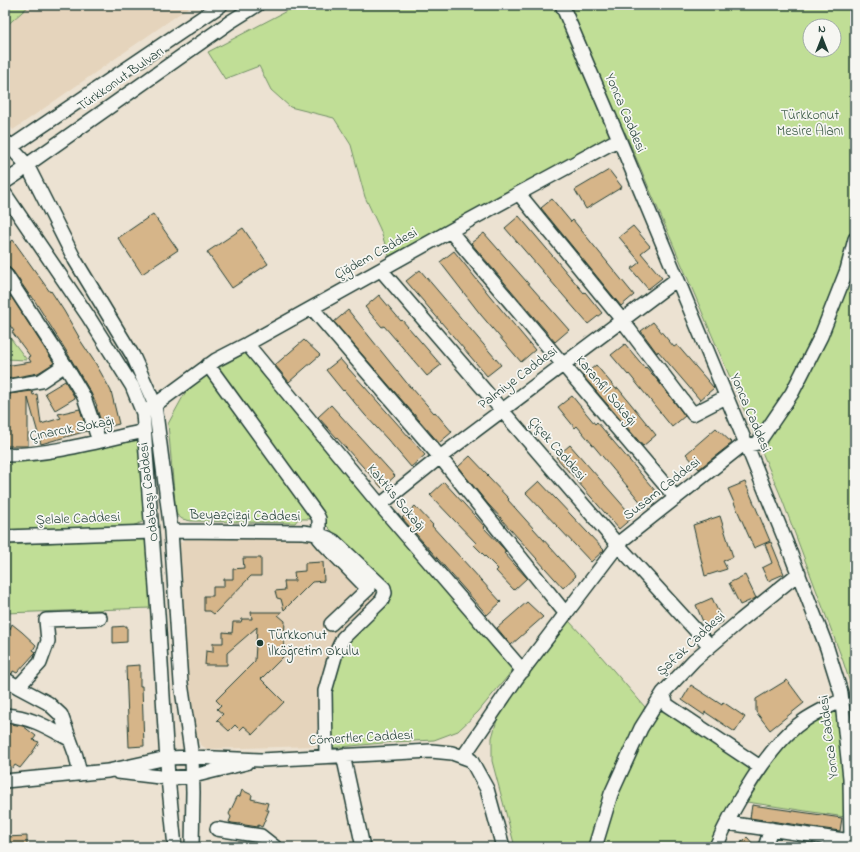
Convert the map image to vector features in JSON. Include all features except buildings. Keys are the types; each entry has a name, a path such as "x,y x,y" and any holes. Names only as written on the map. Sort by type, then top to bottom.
{"street":[{"name":"Türkkonut Bulvarı","path":"7,147 221,5"},
{"name":"Türkkonut Bulvarı","path":"5,182 230,22 257,5"},
{"name":"Yonca Caddesi","path":"562,5 799,573 827,648 842,700 850,778 850,844"},
{"name":"Çiğdem Caddesi","path":"143,413 216,360 619,139"},
{"name":"Odabaşı Caddesi","path":"7,147 27,165 75,260 133,356 155,405 171,531 181,683 192,757 192,847"},
{"name":"Odabaşı Caddesi","path":"5,194 79,303 132,386 143,413 158,614 166,758 176,847"},
{"path":"519,194 622,320 693,414 726,397"},
{"name":"Karanfil Sokağı","path":"450,231 676,498"},
{"name":"Susam Caddesi","path":"463,757 523,671 622,540 740,448 758,442 792,393 821,336 847,270 855,239"},
{"name":"Çiçek Caddesi","path":"381,270 618,545 710,646"},
{"path":"5,275 65,364 84,397 99,441"},
{"name":"Palmiye Caddesi","path":"380,505 440,457 677,279"},
{"path":"312,308 440,457 566,614"},
{"name":"Kaktüs Sokağı","path":"247,344 380,505 523,671"},
{"path":"5,387 41,381 65,364"},
{"path":"208,365 317,515 319,519 319,538 325,546 368,589 331,624"},
{"name":"Çınarcık Sokağı","path":"5,455 16,455 68,448 144,431"},
{"name":"Beyazçizgi Caddesi","path":"171,531 303,532 319,534"},
{"name":"Şelale Caddesi","path":"5,537 152,532"},
{"path":"319,534 334,541 384,588 385,593 382,600 343,638 336,653 325,691 326,756"},
{"name":"Şafak Caddesi","path":"595,847 611,794 641,728 663,693 694,660 799,573"},
{"path":"18,687 40,664 48,641 46,620 100,618"},
{"path":"5,679 48,703 61,715 76,756 80,774"},
{"path":"663,693 667,705 760,767"},
{"path":"716,847 739,801 760,767 781,740 802,722 842,700"},
{"path":"5,715 20,716 45,725 69,739"},
{"name":"Cömertler Caddesi","path":"108,771 166,758 192,757 261,760 430,751 452,752 463,757"},
{"path":"343,755 363,847"},
{"path":"463,757 471,760 487,789 503,847"},
{"name":"Cömertler Caddesi","path":"108,771 168,778 193,776 261,760"},
{"path":"5,781 108,771"},
{"path":"727,823 771,829 850,844"},
{"path":"217,829 261,836 275,847"},
{"path":"764,847 771,829"}],"shaded area":[{"path":"30,5 192,5 13,130 5,119 5,27"},
{"name":"Türkkonut İlköğretim Okulu","path":"188,537 306,537 331,544 380,593 332,647 321,678 317,715 317,746 207,749 201,745 197,739 187,665 180,543"}],"green space":[{"path":"5,5 30,5 5,27"},
{"name":"Türkkonut Mesire Alanı","path":"298,5 855,5 855,711 854,695 843,661 780,494 625,132 389,256 380,229 365,197 351,145 334,118 290,107 271,90 259,66 225,79 208,52"},
{"path":"5,331 27,360 5,359"},
{"path":"246,353 512,667 512,671 478,712 458,731 434,740 329,748 329,689 342,645 387,587 326,525 306,493 218,368"},
{"path":"209,372 314,518 298,519 295,523 191,521 182,519 176,514 168,424 185,393"},
{"path":"133,439 140,441 145,521 122,530 5,533 5,459"},
{"path":"148,538 151,608 5,613 5,545"},
{"path":"569,621 645,707 606,792 588,847 515,847 492,761 492,738 498,716"},
{"path":"839,708 845,817 747,802 769,768 793,736 818,719"},
{"path":"662,711 672,713 747,764 750,773 710,847 600,847 619,792 654,718"}],"place":[{"name":"Türkkonut İlköğretim Okulu","path":"260,643"}]}
